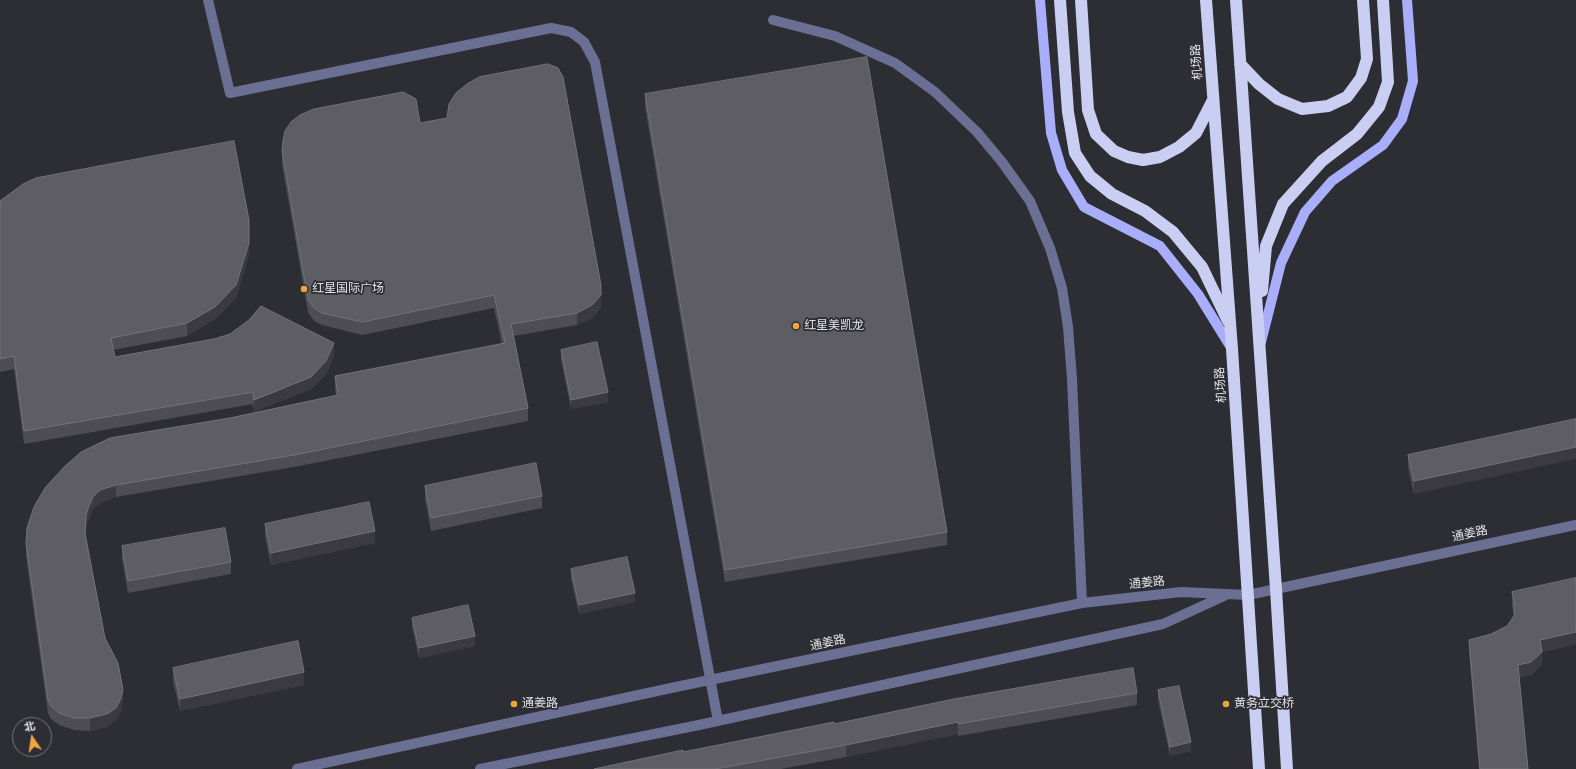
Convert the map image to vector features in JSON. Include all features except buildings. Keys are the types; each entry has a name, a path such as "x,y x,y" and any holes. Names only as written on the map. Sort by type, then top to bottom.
{"highway":[{"path":"1060,0 1068,112 1076,153 1090,176 1112,194 1145,211 1173,232 1202,268 1231,327"},
{"path":"1081,0 1090,116 1096,134 1114,151 1128,157 1144,160 1160,157 1179,147 1196,133 1213,100"},
{"name":"机场路","path":"1206,0 1231,327 1259,769"},
{"path":"1236,0 1287,769"},
{"path":"1240,64 1278,99 1302,109 1328,106 1347,97 1361,78 1367,59 1363,0"},
{"path":"1258,324 1266,246 1283,204 1322,161 1357,134 1379,107 1388,82 1384,0"}],"main road":[{"path":"1040,0 1051,133 1062,170 1084,207 1160,246 1198,294 1232,349"},
{"path":"1260,348 1281,263 1305,212 1332,181 1383,145 1402,119 1413,82 1407,0"}],"street":[{"path":"208,0 230,93 551,28 571,32 584,42 595,62 718,721"},
{"path":"773,20 836,36 894,63 934,92 977,132 1002,162 1030,201 1050,248 1062,288 1068,327 1082,603"},
{"name":"通姜路","path":"297,769 710,680 1082,603 1181,592 1248,595 1576,525"},
{"name":"通姜路","path":"480,769 718,721 1163,624 1225,595"}],"place":[{"name":"红星国际广场","path":"304,289"},
{"name":"红星美凯龙","path":"796,326"},
{"name":"通姜路","path":"514,704"},
{"name":"黄务立交桥","path":"1226,704"}]}
